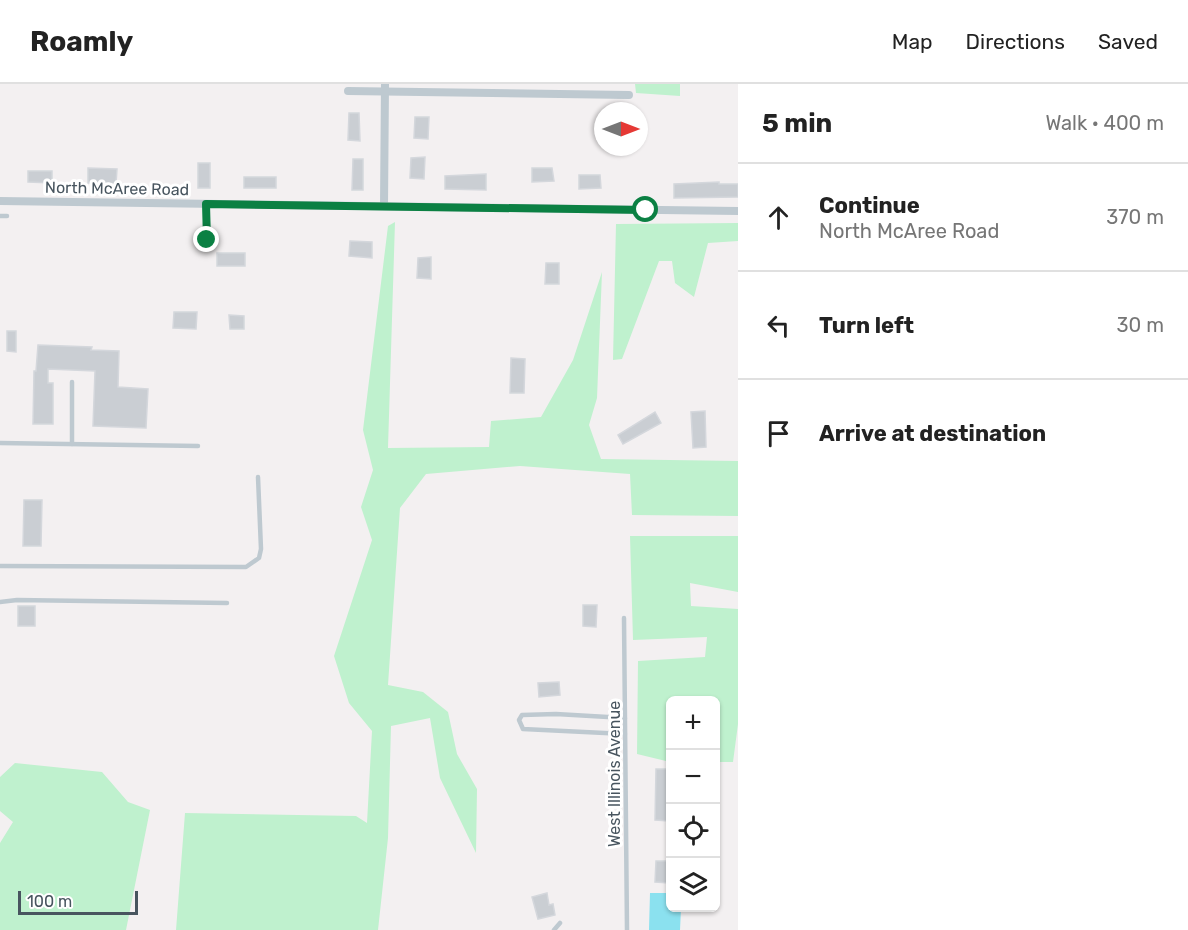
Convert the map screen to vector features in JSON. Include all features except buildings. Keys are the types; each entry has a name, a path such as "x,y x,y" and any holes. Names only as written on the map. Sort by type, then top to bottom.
{"street":[{"path":"348,91 385,88 629,95"},
{"path":"384,206 385,88"},
{"name":"North McAree Road","path":"0,201 738,211"}],"lane":[{"path":"206,204 207,240"},
{"path":"0,216 7,216"},
{"path":"72,382 72,444"},
{"path":"0,443 198,446"},
{"path":"0,566 246,567 259,558 261,549 258,477"},
{"path":"0,602 16,600 227,603"},
{"name":"West Illinois Avenue","path":"624,618 627,930"},
{"path":"625,718 556,714 522,715 519,720 523,729 625,734"},
{"path":"554,930 560,923"}],"green space":[{"path":"635,84 680,84 680,96 636,93"},
{"path":"395,222 388,448 489,447 491,421 541,417 573,360 602,272 597,398 589,425 601,459 738,461 738,516 632,515 630,474 520,466 426,474 400,508 388,685 423,692 448,712 457,754 477,789 476,853 440,778 430,718 391,726 388,838 378,930 176,930 185,813 356,816 367,823 372,731 349,703 334,656 372,540 361,507 373,470 363,430 388,226"},
{"path":"738,223 738,241 708,243 694,297 675,283 672,261 659,261 622,359 613,360 616,224"},
{"path":"630,536 738,536 738,592 690,583 691,606 738,609 738,724 733,762 720,762 720,696 666,696 666,761 637,754 638,661 705,657 707,637 633,640"},
{"path":"15,763 102,772 128,802 150,810 126,930 0,930 0,843 13,822 0,811 0,777"}],"water":[{"path":"650,893 666,893 666,912 681,912 680,930 649,930"}],"route":[{"path":"207,240 206,204 646,210"}]}
